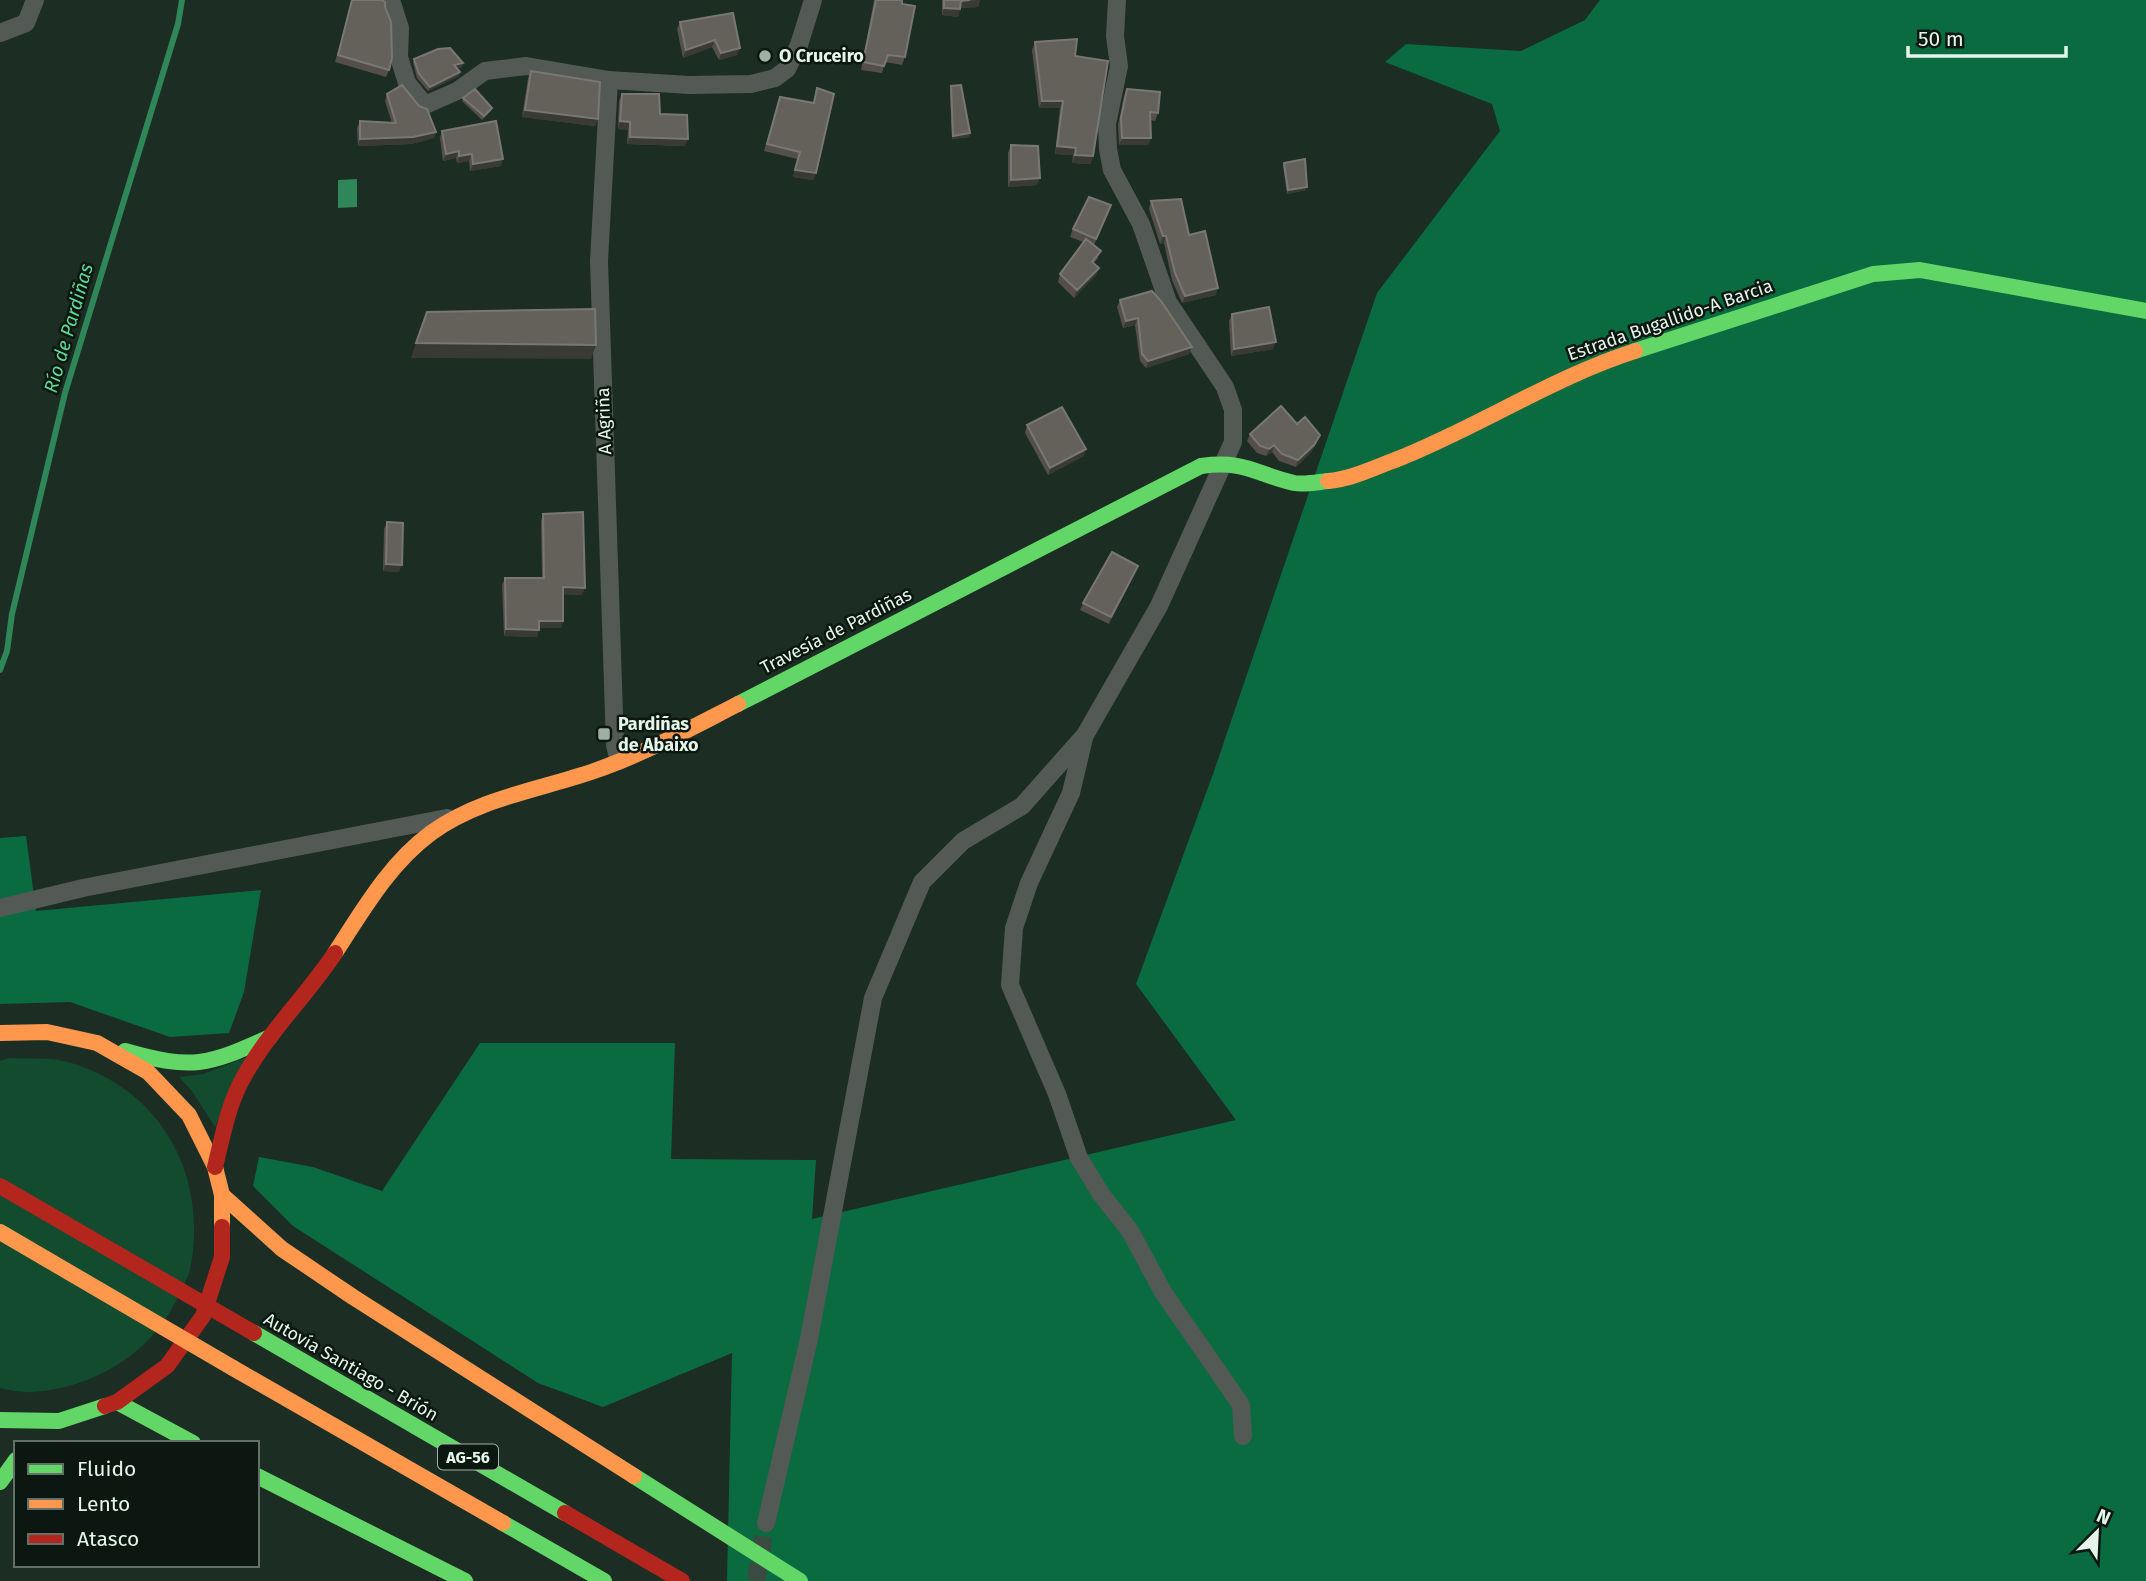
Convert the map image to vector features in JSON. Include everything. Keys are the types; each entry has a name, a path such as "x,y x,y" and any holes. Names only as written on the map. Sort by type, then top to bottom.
{"main road":[{"name":"Estrada Bugallido-A Barcia","path":"1225,463 1249,467 1297,484 1343,480 1417,451 1597,363 1873,274 1920,270 1951,274 2146,311"},
{"name":"Travesía de Pardiñas","path":"215,1167 232,1103 270,1037 320,976 389,870 418,842 457,817 503,798 619,761 692,727 1175,478 1201,466 1225,463"},
{"path":"0,1033 47,1032 171,1063 195,1064 223,1058 270,1037"},
{"path":"0,1420 59,1420 117,1402 167,1366 203,1316 222,1257 222,1195 215,1167 189,1115 148,1072 97,1043"},
{"name":"Autovía Santiago - Brión","path":"0,1186 682,1581"},
{"path":"222,1195 282,1249 353,1297 800,1581"},
{"name":"AG-56","path":"0,1232 604,1581"},
{"path":"117,1402 189,1441"},
{"path":"36,1438 59,1420"},
{"path":"0,1482 14,1463"},
{"path":"259,1477 465,1581"}],"street":[{"path":"0,33 26,23 35,0"},
{"path":"391,0 400,28 399,57 407,83 425,105 457,90 485,71 526,66 609,80 689,85 751,84 775,78 787,69 799,45 813,0"},
{"path":"766,1523 811,1326 873,998 922,882 963,841 1022,806 1085,735 1159,606 1203,503 1233,442 1233,410 1224,387 1168,302 1141,225 1112,170 1107,124 1119,66 1115,36 1117,0"},
{"name":"A Agriña","path":"609,80 599,261 615,745 619,761"},
{"path":"1085,735 1071,793 1029,883 1014,928 1010,985 1057,1094 1079,1158 1101,1194 1130,1231 1163,1292 1241,1405 1243,1436"},
{"path":"0,908 96,886 457,817"}],"shaded area":[{"path":"1600,0 2146,0 2146,1581 727,1581 732,1353 603,1407 538,1383 293,1226 253,1186 259,1157 313,1167 382,1191 480,1043 675,1043 671,1159 816,1160 812,1219 1236,1120 1136,984 1213,774 1377,293 1500,131 1492,104 1385,62 1406,44 1521,51 1585,20"},
{"path":"357,179 357,207 338,208 338,180"},
{"path":"26,836 36,911 261,890 244,992 229,1033 170,1037 70,1002 0,1004 0,838"},
{"path":"247,1057 215,1127 192,1091 179,1077 203,1074"},
{"path":"9,1058 68,1062 101,1075 129,1093 153,1115 171,1141 185,1170 192,1202 194,1235 190,1270 166,1319 152,1337 117,1365 98,1376 77,1384 32,1392 0,1388 0,1061"}],"building":[{"path":"352,0 385,2 391,22 392,58 389,70 338,55"},
{"path":"876,0 902,0 902,4 915,6 905,57 888,55 884,66 863,62"},
{"path":"944,0 970,0 961,1 960,9 944,8"},
{"path":"733,13 740,48 721,53 715,40 686,50 680,22"},
{"path":"1077,39 1075,56 1108,61 1093,156 1075,155 1076,148 1057,146 1063,101 1042,101 1035,42"},
{"path":"450,48 463,63 454,65 460,72 430,87 419,74 414,59 438,49"},
{"path":"531,71 600,82 598,119 525,110"},
{"path":"402,85 419,106 427,109 436,132 413,137 360,139 360,121 396,123 387,94"},
{"path":"961,85 970,133 953,136 951,86"},
{"path":"817,88 834,94 816,173 795,170 800,152 767,144 780,97 814,103"},
{"path":"475,89 492,108 484,116 463,98"},
{"path":"1127,89 1160,92 1158,113 1150,112 1151,138 1122,138 1121,118"},
{"path":"622,94 659,94 660,114 687,115 688,139 630,137 630,122 620,121"},
{"path":"496,121 503,159 473,164 472,154 459,156 459,151 446,154 442,131"},
{"path":"1011,145 1038,146 1040,178 1011,180"},
{"path":"1305,159 1307,187 1288,190 1284,163"},
{"path":"1089,197 1111,205 1096,239 1073,229"},
{"path":"1181,199 1189,235 1205,231 1218,288 1185,296 1175,273 1166,236 1163,236 1151,201"},
{"path":"1086,239 1101,251 1092,262 1099,268 1077,290 1060,274"},
{"path":"1152,291 1192,347 1148,361 1142,354 1138,318 1126,321 1120,300"},
{"path":"1269,307 1276,342 1234,349 1232,314"},
{"path":"595,309 596,345 416,343 427,312"},
{"path":"1281,406 1297,424 1305,417 1320,435 1314,445 1298,460 1282,454 1274,445 1269,449 1260,446 1250,434"},
{"path":"1062,407 1086,449 1050,468 1027,425"},
{"path":"583,512 585,588 563,587 563,621 539,621 539,630 506,629 505,578 544,578 543,514"},
{"path":"387,522 403,523 402,565 386,564"},
{"path":"1112,552 1138,566 1111,617 1083,603"}],"waterway":[{"name":"Río de Pardiñas","path":"0,670 7,651 12,614 65,393 178,24 182,0"}],"tunnel":[{"path":"756,1581 766,1523"}],"traffic: fast":[{"path":"1635,351 1873,274 1920,270 2146,311"},
{"path":"738,704 1201,466 1240,466 1298,484 1328,481"},
{"path":"125,1051 167,1061 199,1062 230,1054 270,1037"},
{"path":"254,1333 565,1513"},
{"path":"117,1402 189,1441"},
{"path":"0,1420 59,1421 105,1406"},
{"path":"0,1482 14,1463"},
{"path":"634,1476 800,1581"},
{"path":"259,1477 465,1581"},
{"path":"503,1523 604,1581"}],"traffic: slow":[{"path":"1328,481 1362,473 1425,447 1574,375 1635,351"},
{"path":"335,953 367,904 402,859 431,833 450,821 489,803 573,778 631,757 738,704"},
{"path":"0,1033 47,1032 97,1043 148,1072 189,1115 215,1167 222,1195 222,1227"},
{"path":"222,1195 282,1249 634,1476"},
{"path":"0,1232 233,1368"},
{"path":"233,1368 503,1523"}],"traffic: jam":[{"path":"215,1167 232,1104 250,1066 335,953"},
{"path":"0,1186 254,1333"},
{"path":"105,1406 117,1402 167,1366 203,1316 222,1257 222,1227"},
{"path":"565,1513 682,1581"}],"place":[{"name":"O Cruceiro","path":"765,56"},
{"name":"Pardiñas de Abaixo","path":"604,734"}]}
